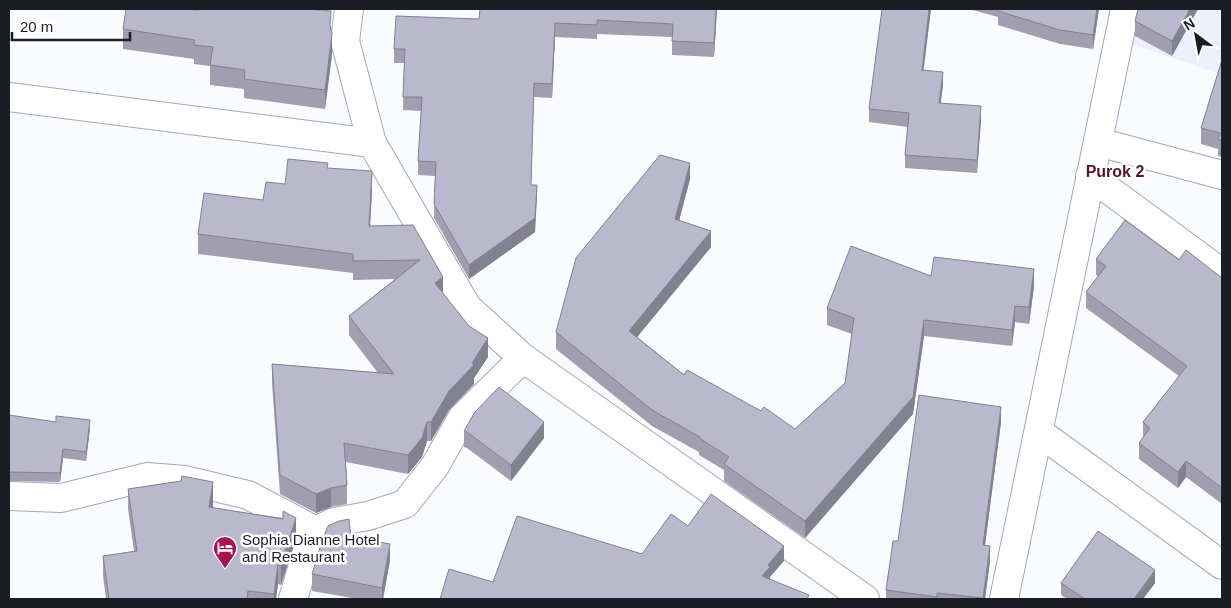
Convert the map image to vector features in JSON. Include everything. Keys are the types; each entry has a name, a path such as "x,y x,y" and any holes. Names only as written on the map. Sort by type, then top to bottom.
{"street":[{"path":"349,9 345,41 372,143 467,307 523,358 865,599"},
{"path":"1004,599 1040,433 1125,9"},
{"path":"9,97 372,143"},
{"path":"1098,142 1222,175"},
{"path":"1090,176 1222,273"},
{"path":"293,599 307,552 316,531 334,522 368,516 405,504 435,466 462,418 523,358"},
{"path":"1040,433 1222,565"},
{"path":"9,496 61,498 146,477 185,480 248,495 316,531"}],"shaded area":[{"path":"1135,9 1222,9 1222,75 1129,43"}],"building":[{"path":"126,9 308,9 331,11 330,25 332,34 325,90 244,79 245,70 210,65 213,47 194,45 195,40 123,29"},
{"path":"480,9 716,9 714,43 672,41 673,24 597,20 597,25 555,23 552,84 534,83 531,185 537,185 535,218 469,265 434,204 436,162 418,161 422,97 403,97 405,49 394,49 396,16 479,19"},
{"path":"882,9 929,9 922,70 943,72 939,103 981,106 977,160 905,155 909,113 869,109"},
{"path":"999,9 1097,9 1093,35 1060,30 998,11"},
{"path":"1138,9 1190,9 1172,41 1135,21"},
{"path":"1222,60 1222,141 1218,139 1220,133 1201,128"},
{"path":"660,155 690,163 675,219 711,231 629,331 684,375 687,370 761,411 764,407 795,429 845,383 854,318 827,308 851,246 931,276 934,257 1034,269 1029,307 1015,306 1012,330 924,320 913,397 805,521 724,464 729,457 700,437 652,410 556,332 576,258"},
{"path":"288,159 328,163 327,168 372,171 369,226 413,225 443,277 435,283 469,326 488,338 472,363 474,365 449,391 431,422 427,422 422,438 408,455 344,443 347,485 331,488 316,494 280,475 272,364 394,374 349,316 420,260 353,261 353,254 198,234 204,193 263,200 266,182 285,184"},
{"path":"1125,220 1179,260 1186,250 1222,278 1222,488 1186,461 1178,472 1139,443 1150,428 1143,422 1187,366 1086,292 1106,266 1096,259"},
{"path":"499,387 544,422 511,465 464,431 475,412"},
{"path":"919,395 1001,407 983,545 990,546 983,598 937,593 937,597 886,590 893,541 898,541"},
{"path":"9,415 56,422 56,416 90,420 86,452 63,449 60,473 9,472"},
{"path":"182,476 213,482 209,507 283,519 283,511 296,518 281,564 278,564 274,594 248,591 247,599 109,599 103,556 137,551 128,489 181,481"},
{"path":"711,494 784,546 768,565 770,567 762,576 809,595 807,599 440,599 449,569 493,582 517,516 642,554 671,514 688,526"},
{"path":"349,519 351,537 390,544 382,588 312,574 328,526"},
{"path":"1098,531 1155,570 1134,599 1085,599 1061,583"}],"place":[{"name":"Sophia Dianne Hotel and Restaurant","path":"225,569"}],"district":[{"name":"Purok 2","path":"1115,171"}]}
